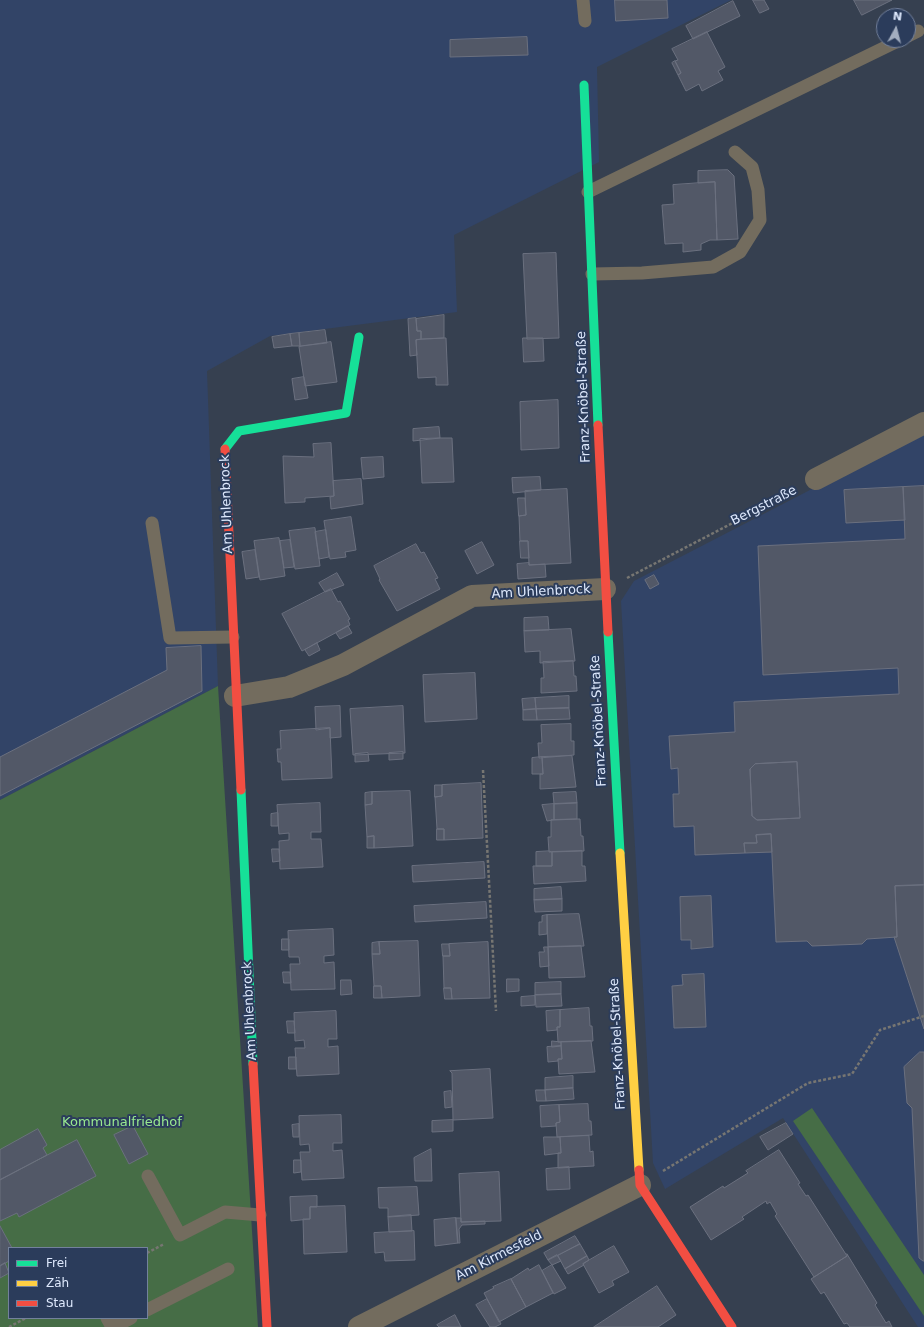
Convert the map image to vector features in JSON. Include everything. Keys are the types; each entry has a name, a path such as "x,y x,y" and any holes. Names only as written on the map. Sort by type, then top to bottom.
{"street":[{"name":"Franz-Knöbel-Straße","path":"584,85 605,589 640,1185 732,1327"},
{"name":"Am Uhlenbrock","path":"267,1327 260,1215 235,696 225,449 239,431 346,413 359,337"},
{"path":"816,479 924,423"},
{"name":"Am Uhlenbrock","path":"235,696 290,687 343,666 472,596 605,589"},
{"name":"Am Kirmesfeld","path":"359,1327 640,1185"}],"lane":[{"path":"583,0 584,21"},
{"path":"588,192 884,48"},
{"path":"592,274 642,273 713,267 740,252 760,220 758,190 752,167 735,152"},
{"path":"152,522 170,638 233,637"},
{"path":"148,1176 180,1235 225,1212 260,1215"},
{"path":"148,1309 228,1269"},
{"path":"107,1319 113,1327 129,1319"}],"path":[{"name":"Bergstraße","path":"605,589 816,479"},
{"path":"483,770 496,1011"},
{"path":"640,1185 808,1083 852,1074 880,1030 924,1016"},
{"path":"9,1327 24,1319"}],"shaded area":[{"path":"0,0 731,0 597,67 599,162 454,235 457,312 270,336 207,371 218,686 0,800"},
{"path":"924,431 924,1327 918,1327 783,1118 665,1189 653,1163 621,601 634,581"}],"green space":[{"name":"Kommunalfriedhof","path":"218,686 258,1327 0,1327 0,800"},
{"path":"812,1108 924,1275 924,1316 793,1121"}],"building":[{"path":"615,0 667,0 668,18 616,21"},
{"path":"753,0 764,0 769,9 760,13"},
{"path":"854,0 892,0 876,8 862,15"},
{"path":"733,1 740,16 693,39 686,26"},
{"path":"707,32 725,67 718,71 723,80 702,91 699,84 686,91 678,75 681,73 675,61 678,60 672,49"},
{"path":"527,37 528,55 450,57 450,40"},
{"path":"675,61 681,73 678,75 672,63"},
{"path":"728,170 734,176 738,239 717,240 715,182 698,183 698,171"},
{"path":"715,182 717,240 710,240 701,244 701,250 683,252 683,243 665,244 662,205 674,204 673,185"},
{"path":"556,253 559,338 527,339 523,254"},
{"path":"444,315 444,338 421,339 421,331 417,331 416,319"},
{"path":"416,318 417,331 421,331 421,339 416,340 417,355 410,356 408,319"},
{"path":"325,330 327,343 300,346 299,333"},
{"path":"299,333 300,346 292,346 290,334"},
{"path":"290,334 292,346 274,348 272,337"},
{"path":"446,338 448,385 436,385 436,377 418,378 416,340"},
{"path":"523,338 543,338 544,361 524,362"},
{"path":"331,342 337,382 305,386 299,347"},
{"path":"304,377 308,398 295,400 292,379"},
{"path":"558,400 559,448 521,450 520,402"},
{"path":"439,427 440,438 413,441 413,429"},
{"path":"452,438 454,482 422,483 420,439"},
{"path":"331,443 334,496 305,498 305,502 285,503 283,456 314,457 313,444"},
{"path":"383,457 384,477 363,479 361,458"},
{"path":"540,477 541,490 513,493 512,478"},
{"path":"361,479 363,504 331,509 330,497 334,496 333,481"},
{"path":"924,486 924,885 895,886 897,937 867,939 862,944 812,946 807,941 776,942 771,834 756,835 757,843 744,843 745,853 695,855 694,826 674,827 673,794 679,794 678,768 671,769 669,736 735,732 734,702 899,694 898,668 763,675 758,546 905,539 903,487","holes":["797,762 800,818 757,820 752,816 750,769 755,764"]},
{"path":"903,487 905,520 846,523 844,490"},
{"path":"567,489 571,563 529,565 528,541 520,541 519,516 526,515 525,491"},
{"path":"518,498 525,498 526,515 519,516"},
{"path":"351,517 356,550 345,552 346,557 330,559 324,521"},
{"path":"315,528 320,566 295,569 289,531"},
{"path":"326,530 329,557 319,559 315,532"},
{"path":"279,538 285,576 260,580 254,541"},
{"path":"290,540 294,567 284,568 280,541"},
{"path":"520,541 528,541 529,558 521,558"},
{"path":"482,542 494,565 477,574 465,551"},
{"path":"416,544 421,553 424,552 438,578 435,579 440,589 397,611 379,580 380,579 374,566"},
{"path":"255,550 259,577 246,579 242,552"},
{"path":"529,563 529,565 545,564 546,577 518,579 517,564"},
{"path":"337,573 344,585 325,592 319,583"},
{"path":"654,575 659,584 650,589 645,580"},
{"path":"331,589 350,619 348,620 350,625 302,651 282,614"},
{"path":"548,617 549,630 524,631 524,618"},
{"path":"348,626 352,633 340,639 336,633"},
{"path":"571,629 575,661 540,663 540,651 525,652 524,631"},
{"path":"317,643 320,650 309,656 305,650"},
{"path":"201,646 202,691 0,796 0,757 167,670 166,648"},
{"path":"573,661 577,691 541,693 541,678 544,678 543,662"},
{"path":"475,673 477,719 425,722 423,675"},
{"path":"569,696 569,708 536,709 535,698"},
{"path":"535,698 536,709 523,710 522,699"},
{"path":"340,706 341,737 330,738 330,728 316,730 315,707"},
{"path":"403,706 405,753 353,755 350,709"},
{"path":"569,708 570,719 537,720 536,709"},
{"path":"536,709 537,720 523,720 523,710"},
{"path":"571,724 571,741 574,741 574,755 539,758 538,743 542,743 541,725"},
{"path":"330,728 332,778 282,780 281,762 278,762 277,749 281,749 280,731"},
{"path":"403,752 403,759 389,760 389,753"},
{"path":"368,753 369,761 355,762 355,754"},
{"path":"572,756 576,787 540,789 540,774 543,774 542,757"},
{"path":"542,757 543,774 532,774 532,758"},
{"path":"797,762 800,818 757,820 752,816 750,769 755,764"},
{"path":"481,783 483,838 444,840 444,829 437,829 435,797 442,796 442,785"},
{"path":"435,785 442,785 442,796 435,797"},
{"path":"410,791 413,846 374,848 374,836 367,837 365,805 372,804 372,792"},
{"path":"372,792 372,804 365,805 365,793"},
{"path":"576,792 577,803 554,804 553,793"},
{"path":"320,803 321,832 311,832 311,839 321,839 323,867 280,869 279,841 289,840 289,833 279,834 277,805"},
{"path":"577,803 577,819 554,820 554,804"},
{"path":"554,804 554,820 547,821 542,805"},
{"path":"278,813 278,826 271,826 271,814"},
{"path":"580,819 584,851 549,852 548,837 551,837 551,820"},
{"path":"437,829 444,829 444,840 437,840"},
{"path":"771,834 772,852 745,853 744,843 757,843 756,835"},
{"path":"374,836 374,848 367,848 367,837"},
{"path":"272,849 279,849 280,861 273,862"},
{"path":"582,851 582,866 585,866 586,881 534,884 533,866 552,866 552,852"},
{"path":"536,852 552,852 552,866 536,866"},
{"path":"484,862 485,878 413,882 412,866"},
{"path":"924,885 924,1029 894,937 897,937 895,886"},
{"path":"561,887 562,899 534,900 534,889"},
{"path":"711,896 713,947 691,949 691,940 681,940 680,897"},
{"path":"562,899 562,911 535,912 534,900"},
{"path":"486,902 487,918 415,922 414,906"},
{"path":"579,914 584,946 548,947 547,915"},
{"path":"547,915 547,934 539,935 539,922 542,922 542,916"},
{"path":"333,929 334,955 324,956 324,963 334,962 335,989 291,990 290,964 300,964 299,957 289,957 288,931"},
{"path":"282,939 289,939 289,950 282,950"},
{"path":"418,941 420,996 382,998 381,986 374,986 372,954 380,954 379,942"},
{"path":"379,942 380,954 372,954 372,943"},
{"path":"488,942 490,998 452,999 451,988 444,988 443,956 450,956 449,944"},
{"path":"442,944 449,944 450,956 443,956"},
{"path":"581,946 585,977 549,978 548,947"},
{"path":"544,947 548,947 549,966 540,967 539,952 544,952"},
{"path":"283,972 290,972 291,983 284,983"},
{"path":"704,974 706,1027 674,1028 672,986 683,985 682,975"},
{"path":"507,979 519,979 519,991 507,992"},
{"path":"341,980 351,980 352,994 341,995"},
{"path":"561,982 561,994 535,995 535,983"},
{"path":"374,986 381,986 382,998 374,998"},
{"path":"444,988 451,988 452,999 445,999"},
{"path":"561,994 562,1006 536,1007 535,995"},
{"path":"535,996 535,1005 521,1006 521,997"},
{"path":"589,1008 593,1041 558,1042 557,1027 560,1027 560,1010"},
{"path":"560,1010 560,1027 557,1027 557,1030 547,1031 546,1011"},
{"path":"336,1011 337,1039 328,1039 328,1047 338,1046 339,1074 297,1076 295,1048 305,1048 304,1040 295,1041 294,1013"},
{"path":"287,1021 294,1021 295,1033 288,1033"},
{"path":"552,1041 561,1042 561,1046 552,1047"},
{"path":"591,1041 595,1072 559,1074 558,1059 562,1059 561,1042"},
{"path":"561,1046 562,1059 548,1062 547,1047"},
{"path":"920,1052 924,1052 924,1261 919,1258 912,1108 907,1103 904,1067"},
{"path":"289,1057 296,1057 296,1069 289,1069"},
{"path":"490,1069 493,1118 453,1120 452,1073 450,1071"},
{"path":"573,1076 573,1088 545,1090 545,1078"},
{"path":"573,1088 574,1099 546,1101 545,1090"},
{"path":"536,1090 545,1090 546,1101 537,1101"},
{"path":"451,1091 452,1107 445,1108 444,1092"},
{"path":"588,1104 592,1135 557,1137 556,1123 560,1122 559,1105"},
{"path":"559,1105 560,1122 556,1123 556,1126 541,1127 540,1106"},
{"path":"341,1115 342,1143 333,1143 333,1151 342,1150 344,1178 302,1180 300,1152 310,1152 309,1144 300,1145 299,1116"},
{"path":"453,1120 453,1131 432,1132 432,1121"},
{"path":"786,1123 793,1134 768,1150 760,1137"},
{"path":"299,1124 299,1137 293,1137 292,1125"},
{"path":"133,1126 148,1154 129,1164 114,1135"},
{"path":"38,1129 47,1145 43,1148 47,1155 0,1180 0,1150"},
{"path":"589,1136 590,1152 593,1151 594,1166 558,1168 558,1153 561,1153 560,1137"},
{"path":"544,1137 560,1137 561,1153 545,1155"},
{"path":"77,1140 96,1176 19,1217 17,1213 0,1221 0,1180"},
{"path":"431,1149 432,1181 415,1181 414,1158"},
{"path":"779,1150 800,1183 798,1184 806,1196 808,1195 847,1256 814,1277 775,1216 777,1214 770,1202 767,1204 766,1201 742,1217 744,1219 711,1240 690,1207 723,1186 724,1188 748,1173 746,1171"},
{"path":"294,1160 301,1160 301,1172 294,1173"},
{"path":"569,1167 570,1189 547,1190 546,1169"},
{"path":"499,1172 501,1221 461,1222 459,1174"},
{"path":"417,1187 419,1215 388,1217 388,1208 379,1208 378,1188"},
{"path":"317,1196 317,1207 310,1207 310,1219 291,1221 290,1197"},
{"path":"345,1206 347,1252 304,1254 303,1219 310,1219 310,1207"},
{"path":"411,1215 412,1231 389,1232 388,1217"},
{"path":"456,1218 458,1243 435,1246 434,1220"},
{"path":"456,1218 461,1218 461,1222 485,1221 485,1224 462,1225 459,1229 460,1243 458,1243"},
{"path":"0,1226 11,1247 8,1247 8,1262 0,1266"},
{"path":"414,1231 415,1260 385,1261 384,1252 375,1253 374,1233"},
{"path":"575,1236 580,1244 548,1260 544,1253"},
{"path":"580,1244 587,1256 565,1269 558,1256"},
{"path":"614,1246 629,1272 612,1281 614,1285 599,1293 583,1264"},
{"path":"847,1254 877,1303 875,1305 886,1323 889,1321 892,1327 850,1327 847,1323 844,1324 824,1292 821,1294 811,1279 847,1256"},
{"path":"557,1255 561,1261 552,1265 548,1260"},
{"path":"587,1256 589,1260 583,1264 584,1265 568,1274 565,1269"},
{"path":"5,1263 8,1274 0,1278 0,1266"},
{"path":"539,1265 553,1293 526,1307 511,1279 528,1268 529,1270"},
{"path":"552,1265 566,1288 554,1294 542,1271"},
{"path":"511,1279 526,1307 499,1322 484,1293"},
{"path":"657,1286 676,1315 658,1327 594,1327"},
{"path":"487,1299 501,1324 495,1327 490,1327 476,1305"},
{"path":"455,1315 461,1327 439,1327 437,1325"}],"traffic: fast":[{"path":"584,85 598,425"},
{"path":"225,449 239,431 346,413 359,337"},
{"path":"608,632 620,853"},
{"path":"241,790 253,1064"}],"traffic: slow":[{"path":"620,853 639,1170"}],"traffic: jam":[{"path":"598,425 608,632"},
{"path":"225,449 241,790"},
{"path":"253,1064 267,1327"},
{"path":"639,1170 640,1185 732,1327"}]}
